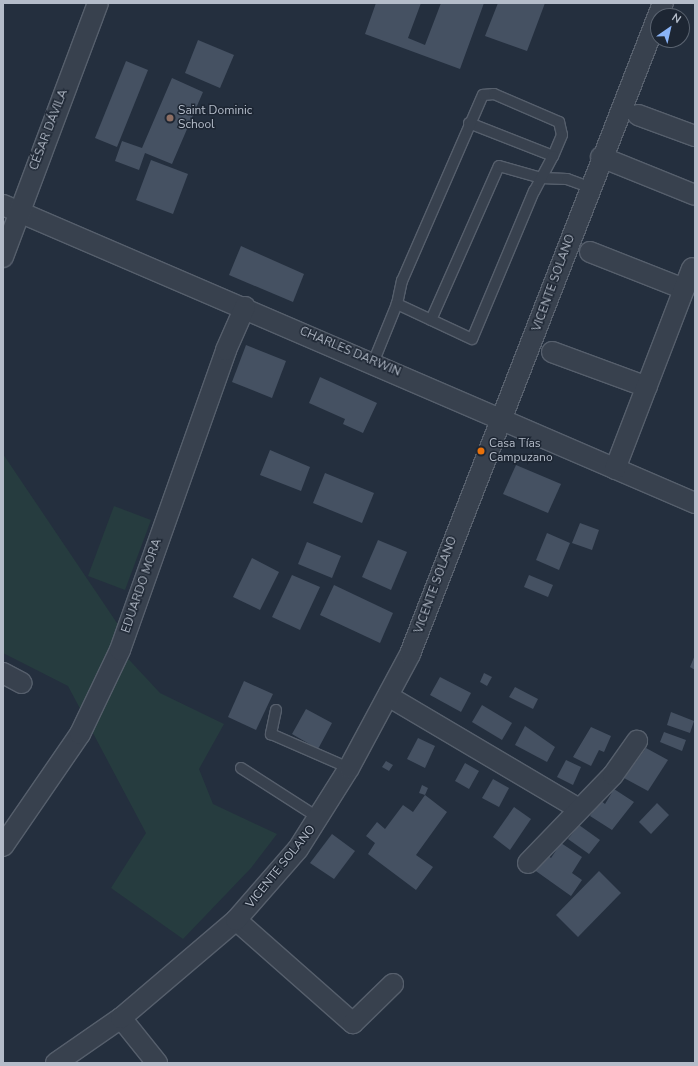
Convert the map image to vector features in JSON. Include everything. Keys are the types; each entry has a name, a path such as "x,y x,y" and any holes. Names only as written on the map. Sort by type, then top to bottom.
{"street":[{"name":"CÉSAR DÁVILA","path":"3,257 11,208 98,3"},
{"name":"VICENTE SOLANO","path":"56,1063 121,1018 236,920 320,818 349,768 410,654 478,473 503,418 589,186 663,3"},
{"path":"638,115 695,136"},
{"path":"601,157 695,195"},
{"name":"CHARLES DARWIN","path":"11,208 503,418 615,469 695,503"},
{"path":"590,252 684,289"},
{"path":"615,469 692,268"},
{"name":"EDUARDO MORA","path":"3,846 80,734 120,650 226,350 245,307"},
{"path":"552,352 647,387"},
{"path":"3,673 22,683"},
{"path":"388,696 579,809"},
{"path":"528,863 613,775 637,741"},
{"path":"236,920 353,1023 394,984"},
{"path":"121,1018 157,1063"}],"lane":[{"path":"373,363 397,304 402,281 469,123 483,95 494,94 559,122 562,135 554,156 542,178 472,339 397,304"},
{"path":"469,123 554,156"},
{"path":"431,320 499,166 542,178 567,179 589,186"},
{"path":"276,710 271,734 349,768"},
{"path":"241,768 320,818"}],"green space":[{"path":"3,454 119,626 120,650 160,693 224,724 199,769 213,804 277,834 251,868 183,939 111,888 146,833 68,686 3,653"},
{"path":"114,506 151,520 125,590 88,576"}],"building":[{"path":"376,3 421,3 408,38 425,45 441,3 484,3 460,69 365,34"},
{"path":"498,3 545,3 527,51 485,36"},
{"path":"198,40 234,55 220,88 185,73"},
{"path":"126,61 148,70 117,147 95,138"},
{"path":"172,78 203,92 172,164 145,153 139,170 115,161 122,141 142,148"},
{"path":"151,160 188,174 173,214 136,200"},
{"path":"241,246 304,274 293,302 229,275"},
{"path":"246,345 286,361 272,398 232,382"},
{"path":"320,377 377,403 363,433 343,424 345,419 309,403"},
{"path":"270,450 310,467 301,491 260,475"},
{"path":"516,465 561,484 548,513 503,494"},
{"path":"325,473 374,493 362,523 313,503"},
{"path":"580,523 599,530 592,550 572,543"},
{"path":"547,533 570,543 559,570 536,560"},
{"path":"378,540 407,552 391,590 362,577"},
{"path":"307,542 341,556 332,578 298,564"},
{"path":"252,558 279,572 260,610 233,597"},
{"path":"292,575 320,587 300,630 272,617"},
{"path":"529,575 553,585 548,597 524,587"},
{"path":"334,585 393,613 380,643 320,615"},
{"path":"695,655 695,670 690,667"},
{"path":"484,673 492,677 487,686 480,682"},
{"path":"440,677 471,693 461,712 430,695"},
{"path":"244,681 273,694 256,730 228,717"},
{"path":"515,687 538,699 533,709 509,697"},
{"path":"482,705 512,723 502,740 472,722"},
{"path":"306,709 332,723 318,749 292,734"},
{"path":"671,712 694,721 690,733 667,725"},
{"path":"525,726 555,747 547,762 515,745"},
{"path":"591,727 611,736 604,752 599,750 591,766 573,757"},
{"path":"664,732 686,740 682,751 660,742"},
{"path":"418,738 435,746 425,768 407,759"},
{"path":"646,748 668,760 648,791 624,778"},
{"path":"566,760 581,767 573,785 557,777"},
{"path":"386,761 393,765 389,771 382,767"},
{"path":"465,763 479,771 469,789 455,781"},
{"path":"493,779 509,788 499,807 482,798"},
{"path":"422,785 428,788 425,795 419,793"},
{"path":"614,789 634,802 612,830 590,816 600,800 605,804"},
{"path":"425,795 447,812 416,855 433,867 416,890 368,854 375,843 366,836 377,822 385,829 403,805 413,812"},
{"path":"657,803 669,815 651,834 639,822"},
{"path":"514,807 531,819 510,850 493,837"},
{"path":"579,825 600,840 589,854 568,839"},
{"path":"332,834 355,851 334,879 310,863"},
{"path":"561,843 582,857 572,873 582,880 571,896 533,869 544,853 551,858"},
{"path":"599,871 621,893 578,937 556,915"}],"place":[{"name":"Saint Dominic School","path":"170,118"},
{"name":"Casa Tías Campuzano","path":"481,451"}]}
